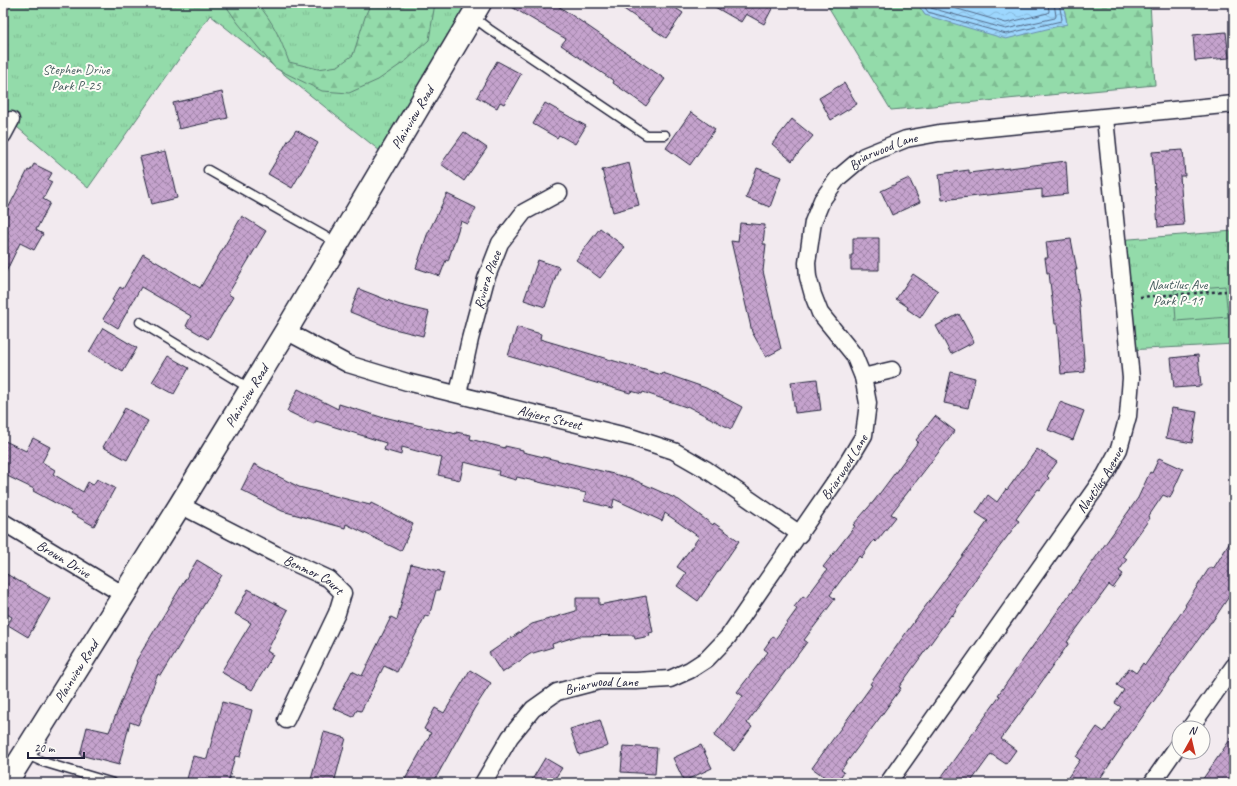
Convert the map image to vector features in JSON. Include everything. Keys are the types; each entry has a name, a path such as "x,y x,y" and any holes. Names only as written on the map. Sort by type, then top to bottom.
{"main road":[{"name":"Plainview Road","path":"6,783 180,505 286,331 477,7"}],"street":[{"name":"Briarwood Lane","path":"483,783 510,736 533,709 557,692 599,681 636,682 670,679 690,670 707,659 728,637 844,470 864,435 868,403 863,377 854,355 820,313 808,277 807,263 813,222 822,200 838,178 864,156 906,138 939,133 1105,118 1234,104"},
{"name":"Nautilus Avenue","path":"888,783 1105,475 1118,449 1128,416 1131,378 1105,118"},
{"path":"3,135 11,120"},
{"name":"Riviera Place","path":"458,394 470,339 486,279 500,243 524,212 559,193"},
{"name":"Algiers Street","path":"286,331 348,364 407,382 634,438 674,451 707,470 800,534"},
{"path":"863,377 892,370"},
{"name":"Benmor Court","path":"180,505 275,554 329,579 343,593 336,613 286,720"},
{"name":"Brown Drive","path":"3,522 124,595"},
{"path":"1196,720 1234,666"},
{"path":"1152,783 1171,756"}],"lane":[{"path":"477,7 489,30 646,135 665,135"},
{"path":"208,170 338,243"},
{"path":"140,322 250,389"},
{"path":"24,754 43,762 113,783"}],"path":[{"path":"1123,298 1226,291"}],"green space":[{"name":"Stephen Drive Park P-25","path":"3,3 469,3 380,151 210,15 88,188 3,115"},
{"path":"224,3 257,3 268,17 276,31 289,62 318,69 338,66 353,55 371,3 435,3 429,40 407,60 378,80 349,93 322,91 275,68 238,23"},
{"path":"826,3 917,3 925,15 1067,24 1063,3 1150,3 1155,85 891,110"},
{"name":"Nautilus Ave Park P-11","path":"1234,231 1234,344 1128,350 1117,240"},
{"path":"1225,286 1228,317 1176,321 1174,290"}],"water":[{"path":"917,3 1063,3 1067,24 1006,39 925,15"}],"building":[{"path":"505,3 554,3 665,79 646,106 613,83 614,81 561,45 566,39"},
{"path":"615,3 668,3 683,13 666,38"},
{"path":"708,3 775,3 764,24 746,14 741,22"},
{"path":"1226,32 1229,58 1195,61 1193,35"},
{"path":"497,61 521,74 504,104 500,102 497,108 477,97"},
{"path":"844,83 857,104 831,120 819,98"},
{"path":"222,92 228,118 179,129 173,103"},
{"path":"545,103 586,126 575,144 559,135 557,138 533,124"},
{"path":"691,112 715,129 690,165 666,148"},
{"path":"792,119 813,136 792,161 772,144"},
{"path":"296,130 318,143 292,188 268,174"},
{"path":"464,132 487,148 464,181 441,164"},
{"path":"1183,150 1185,176 1180,176 1184,225 1158,227 1152,152"},
{"path":"166,151 177,198 152,204 140,157"},
{"path":"1066,161 1068,194 1042,197 1042,189 942,200 939,174 969,170 969,173"},
{"path":"629,163 639,205 613,212 602,170"},
{"path":"34,164 52,173 48,180 52,182 43,199 50,203 36,230 43,234 34,250 20,243 3,278 3,218 28,170 30,171"},
{"path":"757,168 781,177 770,207 746,198"},
{"path":"909,178 920,202 892,215 881,191"},
{"path":"447,194 476,208 468,224 461,221 448,261 446,260 440,276 416,268 427,235"},
{"path":"242,216 266,231 228,294 233,297 208,339 186,326 191,316 141,287 118,328 103,319 114,301 112,300 120,287 123,289 143,254 200,288"},
{"path":"740,223 765,225 763,244 766,244 763,271 781,349 766,357 752,332 731,241 738,242"},
{"path":"600,228 625,247 600,278 576,260"},
{"path":"853,238 879,238 879,270 851,270"},
{"path":"1071,239 1077,270 1075,270 1080,307 1085,372 1061,374 1057,324 1055,324 1049,273 1047,273 1045,258 1048,258 1046,242"},
{"path":"538,260 559,267 545,307 524,300"},
{"path":"913,274 938,291 920,318 896,299"},
{"path":"359,289 400,305 429,312 423,336 390,328 350,312"},
{"path":"959,314 974,342 951,354 936,326"},
{"path":"517,327 541,334 540,339 662,375 663,373 706,388 742,407 731,429 687,406 686,407 643,392 642,394 631,391 630,393 508,356"},
{"path":"103,328 137,348 123,372 89,352"},
{"path":"1198,355 1201,386 1174,388 1171,358"},
{"path":"168,356 189,368 174,394 152,382"},
{"path":"951,372 975,378 968,408 944,403"},
{"path":"817,379 821,410 795,413 791,382"},
{"path":"298,389 338,409 339,404 384,418 456,434 456,432 471,435 470,439 505,448 505,446 523,450 523,452 630,478 679,500 713,525 714,523 739,541 698,601 677,586 686,573 677,567 699,537 665,513 662,521 614,499 612,508 584,501 586,493 517,477 516,480 498,475 499,471 464,462 460,480 438,475 442,458 402,447 401,455 384,450 386,443 316,421 314,424 287,411"},
{"path":"1060,402 1084,411 1073,440 1048,430"},
{"path":"125,408 148,421 127,460 103,447"},
{"path":"1172,408 1197,412 1192,443 1166,438"},
{"path":"935,416 955,431 891,514 896,517 876,542 874,540 861,558 859,556 830,595 835,599 804,640 807,642 747,723 752,727 734,751 714,736 743,696 737,692 768,652 764,649 773,636 776,638 797,609 794,607 803,596 806,598 827,570 823,567 855,526 853,525 874,501 918,442 916,440"},
{"path":"33,438 50,447 42,462 55,470 53,474 83,492 88,482 93,485 97,479 115,488 94,526 33,491 34,489 3,474 3,440 26,451"},
{"path":"1037,449 1057,462 1047,476 1049,478 1040,490 1038,489 1016,519 1019,521 979,574 952,616 951,615 899,687 901,688 841,770 844,772 836,783 833,783 812,768 872,685 870,684 908,630 988,521 976,513 988,495 997,502"},
{"path":"1159,458 1183,469 1170,498 1163,495 1148,517 1150,518 1123,556 1127,559 1119,571 1123,574 1113,588 1109,585 1067,642 1069,643 1001,739 1016,750 1006,764 991,754 970,783 937,783 1000,696 998,695 1138,498 1150,472 1152,473"},
{"path":"254,464 299,487 370,505 371,503 413,524 401,551 346,524 345,528 282,511 241,490"},
{"path":"1234,536 1234,589 1212,622 1122,745 1097,783 1064,783 1080,760 1076,757 1097,727 1104,732 1121,707 1115,703 1124,690 1117,685 1129,668 1136,673 1143,663 1145,665 1186,606 1185,605 1210,567 1213,569"},
{"path":"197,560 222,575 161,676 158,674 138,725 130,722 119,765 80,755 87,727 109,732 137,662 136,661"},
{"path":"411,564 444,573 439,590 436,590 429,617 425,616 397,672 384,666 361,711 357,710 353,717 333,708 352,671 362,676 391,617 397,620"},
{"path":"3,572 50,599 28,637 8,625 12,617 3,612"},
{"path":"248,589 288,610 267,651 273,655 252,690 221,672 251,623 235,614"},
{"path":"646,596 653,632 649,633 650,636 635,639 634,635 578,636 552,644 553,647 530,654 502,673 489,653 532,624 576,611 576,598 599,598 599,605"},
{"path":"470,670 491,683 474,709 433,783 403,783 431,733 424,729 435,708 444,713"},
{"path":"222,702 252,710 240,757 235,756 228,783 186,783 193,756 207,759"},
{"path":"600,720 608,746 579,755 570,729"},
{"path":"324,732 346,738 334,783 310,783"},
{"path":"1234,734 1234,783 1200,783"},
{"path":"701,745 712,768 684,781 673,758"},
{"path":"623,746 657,748 655,774 621,772"},
{"path":"545,758 562,768 552,783 530,783"}]}
